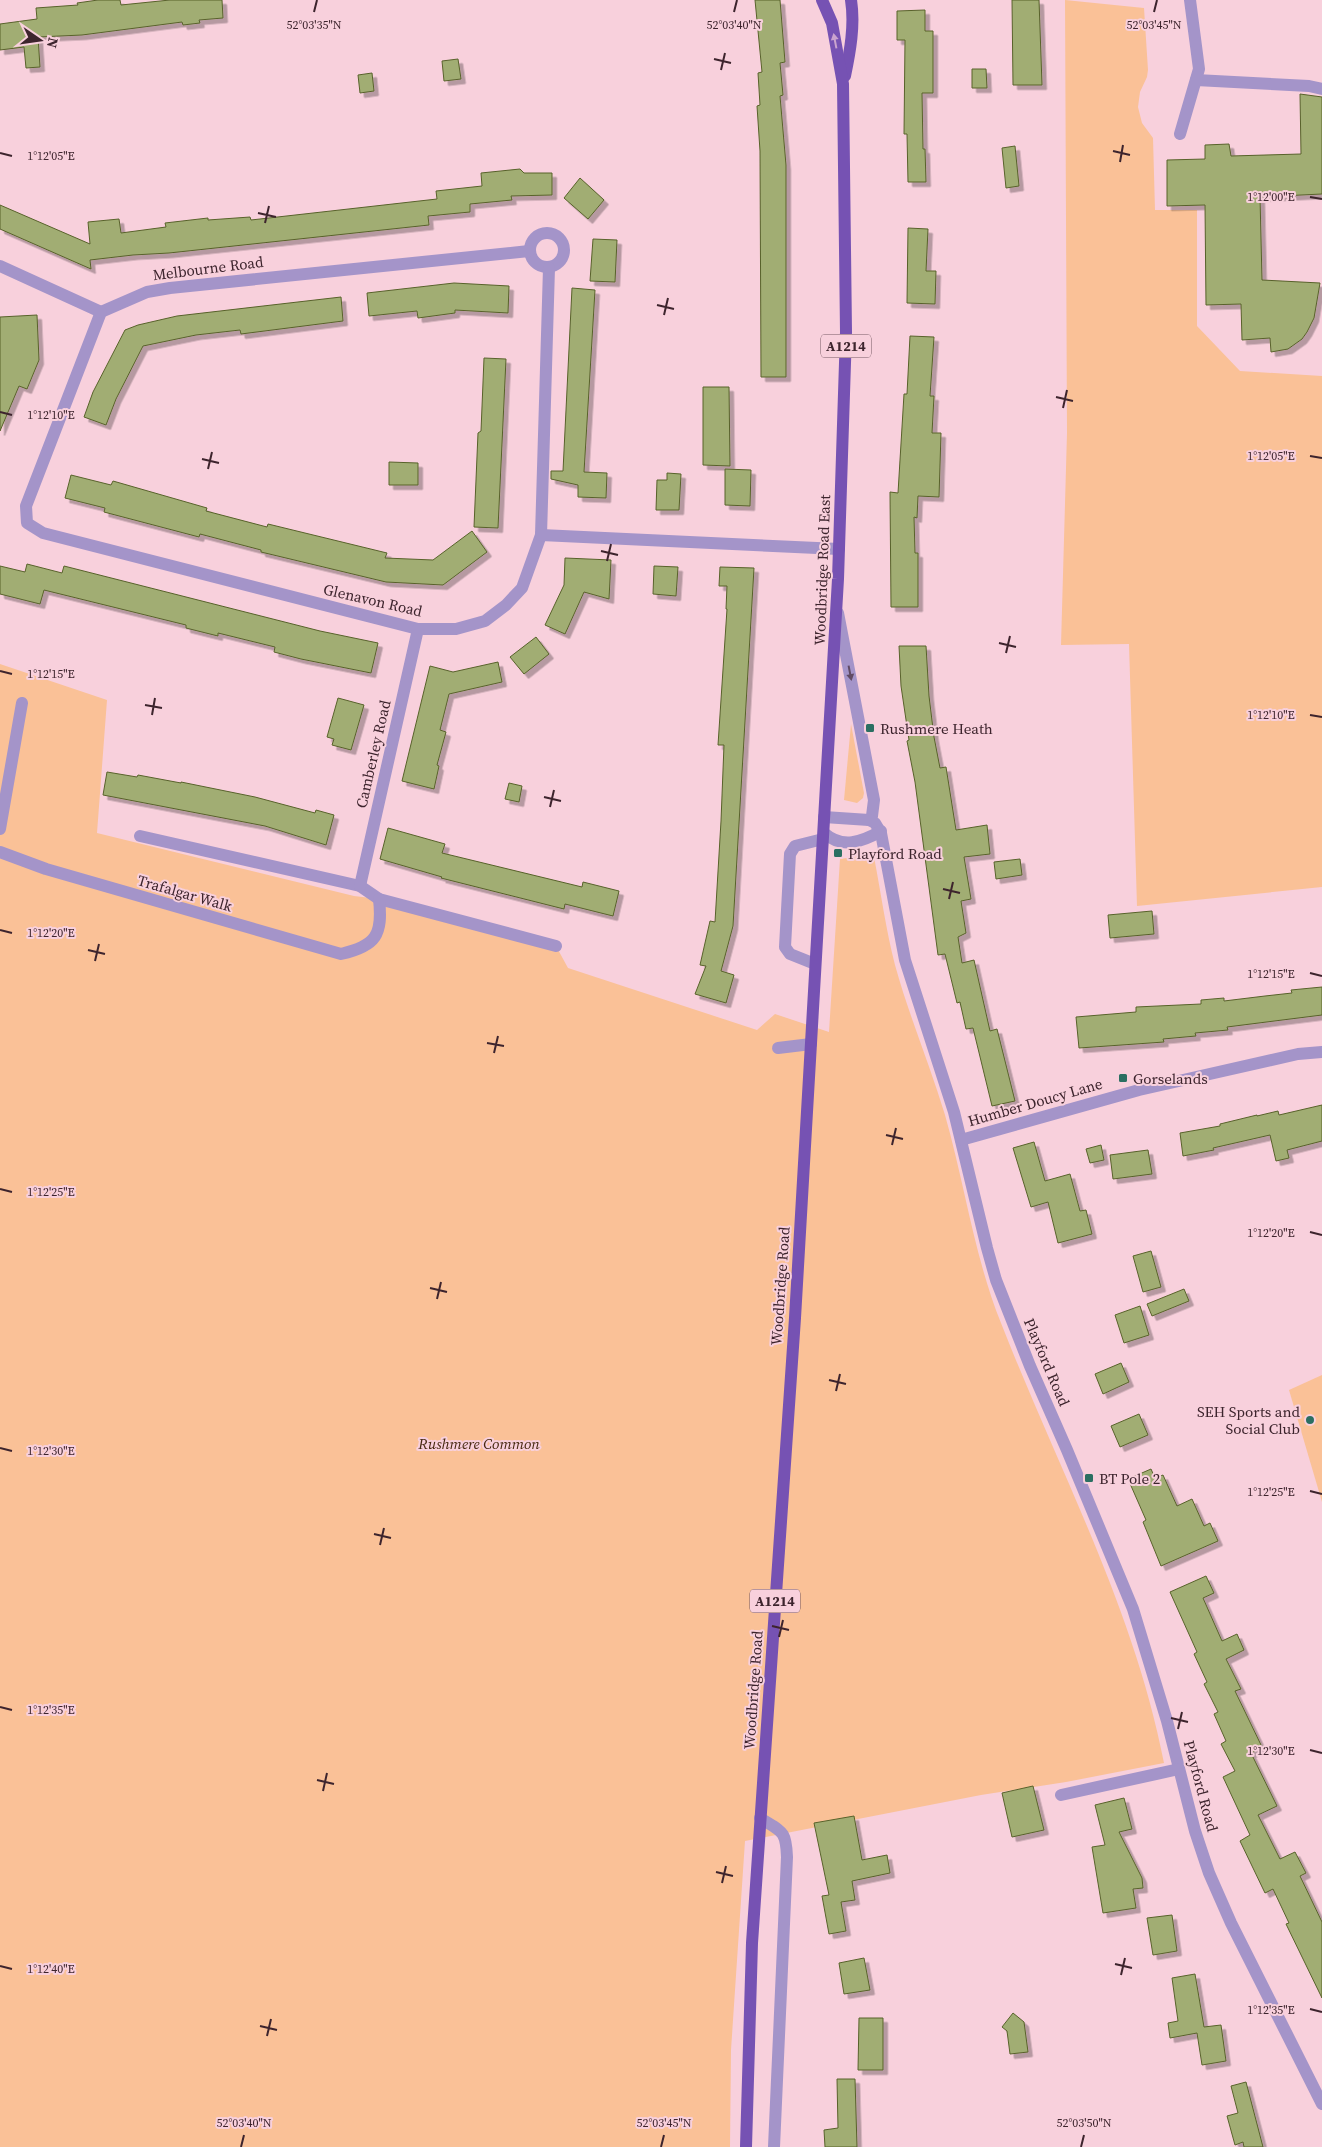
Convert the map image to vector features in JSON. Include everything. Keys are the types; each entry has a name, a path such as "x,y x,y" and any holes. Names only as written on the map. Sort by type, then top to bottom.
{"main road":[{"name":"Woodbridge Road East","path":"811,1050 837,608 846,332 843,84 832,23 822,0"},
{"name":"Woodbridge Road East","path":"843,84 849,55 852,16 851,0"},
{"name":"Woodbridge Road","path":"746,2147 748,2022 760,1818 811,1050"}],"street":[{"path":"1180,134 1199,69 1190,0"},
{"path":"1196,80 1309,86 1322,89"},
{"path":"547,233 558,237 564,246 562,258 549,268 538,266 533,262 529,251 530,245 536,236 547,233"},
{"name":"Melbourne Road","path":"101,312 147,292 170,288 529,251"},
{"path":"0,266 101,312"},
{"path":"549,268 541,535 839,549"},
{"name":"Glenavon Road","path":"101,312 26,506 27,523 43,533 418,629 456,629 485,621 506,605 522,588 541,535"},
{"path":"837,608 874,800 870,820"},
{"name":"Camberley Road","path":"360,886 418,629"},
{"path":"0,829 22,703"},
{"path":"815,964 790,954 785,947 790,854 795,846 823,836 839,841 856,843 881,832 875,823 870,820 824,817"},
{"name":"Playford Road","path":"881,832 905,960 961,1140 996,1280 1030,1366 1129,1597 1159,1694 1195,1831 1216,1889 1322,2104"},
{"path":"140,836 360,886 380,899 556,946"},
{"name":"Trafalgar Walk","path":"0,852 46,869 341,954 363,950 376,936 381,918 380,899"},
{"path":"778,1048 811,1050"},
{"name":"Humber Doucy Lane","path":"961,1140 1139,1090 1298,1054 1322,1052"},
{"path":"1062,1795 1179,1769"},
{"path":"760,1818 781,1831 786,1838 787,1848 774,2147"}],"green space":[{"path":"1065,0 1144,8 1148,70 1140,92 1138,107 1142,123 1153,138 1155,210 1197,210 1197,326 1240,371 1322,376 1322,887 1137,906 1129,644 1061,645 1067,433"},
{"name":"Rushmere Common","path":"0,664 107,700 97,833 354,896 379,899 556,946 568,968 757,1030 775,1014 829,1032 840,859 866,855 874,857 895,965 945,1115 977,1246 992,1298 1114,1594 1134,1649 1151,1706 1164,1763 1066,1782 981,1795 745,1841 731,2050 730,2147 0,2147"},
{"path":"851,724 864,793 863,798 857,803 844,800"},
{"name":"SEH Sports and Social Club","path":"1322,1375 1322,1502 1289,1390"}],"building":[{"path":"98,0 120,0 121,5 170,0 222,0 223,18 199,20 200,23 183,25 182,22 82,35 38,37 40,67 26,68 24,47 0,50 0,24 37,19 36,8 78,5 77,3"},
{"path":"755,0 780,0 785,62 780,63 783,95 780,96 786,165 786,377 761,377 760,151 757,106 760,105 758,73 762,72"},
{"path":"1012,0 1039,0 1042,85 1013,85"},
{"path":"925,10 925,31 933,31 933,93 922,93 923,149 925,149 926,182 908,182 907,134 904,134 905,40 897,40 897,11"},
{"path":"458,59 461,79 444,81 442,61"},
{"path":"972,69 986,69 987,88 972,88"},
{"path":"372,73 374,91 360,93 358,75"},
{"path":"1300,94 1322,97 1322,194 1260,197 1262,280 1320,283 1314,318 1307,332 1302,339 1288,349 1271,352 1270,338 1242,340 1241,304 1206,305 1205,205 1167,206 1167,160 1205,159 1205,145 1229,144 1231,156 1301,154"},
{"path":"1015,146 1019,186 1006,188 1002,148"},
{"path":"520,169 524,173 552,173 552,195 511,196 512,200 470,204 470,212 428,216 429,225 90,260 91,269 0,229 0,205 90,244 88,222 119,219 121,233 166,227 165,223 208,218 208,220 250,217 251,220 437,199 436,191 482,186 481,173"},
{"path":"580,178 604,200 588,219 564,198"},
{"path":"908,228 928,229 926,271 936,271 935,304 907,303"},
{"path":"593,239 617,240 615,282 590,281"},
{"path":"454,283 509,286 508,313 455,310 455,313 418,318 417,311 369,316 367,293"},
{"path":"572,288 595,290 584,472 607,473 606,498 578,497 578,485 551,479 551,471 563,471"},
{"path":"341,297 343,321 241,334 240,330 196,335 143,346 116,399 106,425 84,417 93,392 125,330 177,316"},
{"path":"37,315 39,360 27,389 19,386 0,431 0,317"},
{"path":"910,336 934,337 930,396 934,396 932,433 941,433 939,497 918,496 917,518 914,517 915,553 918,553 918,607 891,607 890,492 898,493 904,394 907,394"},
{"path":"484,358 506,359 498,528 474,527 478,433 481,431"},
{"path":"703,387 729,387 730,466 703,465"},
{"path":"389,462 418,463 418,485 389,485"},
{"path":"725,469 751,470 750,506 725,505"},
{"path":"667,473 681,474 679,510 656,510 657,480 667,480"},
{"path":"71,475 111,485 113,481 207,508 206,511 267,527 268,524 387,553 385,558 433,560 472,531 487,552 443,585 386,582 261,552 261,550 200,534 199,537 104,512 105,508 65,498"},
{"path":"565,558 611,560 609,599 584,592 565,634 545,625 564,585"},
{"path":"27,564 62,573 64,566 320,631 378,643 371,673 301,659 274,652 275,647 218,633 218,636 186,628 186,625 44,590 40,604 0,594 0,566 25,572"},
{"path":"654,566 678,567 676,596 653,594"},
{"path":"720,567 754,568 733,926 721,971 734,975 726,1003 695,994 706,966 700,965 710,921 715,922 721,821 724,745 718,745 727,586 719,586"},
{"path":"536,637 549,654 524,674 510,657"},
{"path":"899,646 926,646 934,737 940,768 946,767 956,830 987,825 990,854 964,857 971,899 961,901 966,933 958,937 962,963 974,960 990,1031 997,1029 1015,1101 992,1106 973,1028 966,1029 960,1002 957,1003 945,954 938,955 915,782 907,741 909,740 901,686"},
{"path":"498,662 502,682 449,694 440,730 446,732 437,765 439,766 434,789 402,781 430,666 453,672"},
{"path":"338,698 364,705 351,750 332,745 334,739 327,737"},
{"path":"107,772 181,782 255,797 315,813 316,810 334,815 326,845 265,826 103,795"},
{"path":"509,783 522,786 519,802 505,799"},
{"path":"388,828 445,844 442,853 582,887 583,882 619,891 613,916 565,904 564,909 441,878 380,859"},
{"path":"1020,859 1022,875 996,879 994,862"},
{"path":"1152,911 1154,934 1110,938 1108,915"},
{"path":"1322,987 1322,1015 1227,1027 1228,1030 1195,1033 1196,1036 1163,1039 1164,1042 1079,1048 1076,1017 1136,1012 1136,1007 1201,1004 1201,1000 1224,998 1224,1001 1292,993 1291,990"},
{"path":"1322,1105 1322,1141 1287,1150 1289,1158 1276,1161 1270,1135 1183,1156 1180,1133 1220,1126 1220,1124 1257,1115 1278,1111 1279,1115"},
{"path":"1034,1142 1045,1181 1070,1174 1080,1211 1086,1210 1092,1234 1058,1243 1048,1202 1031,1207 1013,1148"},
{"path":"1101,1145 1104,1160 1090,1163 1086,1149"},
{"path":"1148,1150 1152,1174 1113,1179 1110,1155"},
{"path":"1151,1251 1161,1287 1143,1292 1133,1256"},
{"path":"1184,1289 1189,1301 1152,1316 1147,1304"},
{"path":"1140,1306 1149,1335 1124,1343 1115,1315"},
{"path":"1121,1363 1129,1382 1103,1394 1095,1374"},
{"path":"1139,1414 1148,1435 1120,1447 1111,1426"},
{"path":"1151,1469 1155,1478 1163,1475 1177,1506 1192,1499 1204,1526 1210,1523 1218,1541 1161,1566 1143,1522 1146,1520 1128,1479"},
{"path":"1206,1576 1214,1593 1203,1598 1222,1641 1237,1634 1244,1650 1226,1659 1241,1689 1235,1691 1262,1747 1251,1753 1277,1806 1258,1815 1280,1859 1295,1852 1306,1873 1300,1876 1322,1922 1322,1998 1286,1924 1289,1923 1273,1889 1265,1893 1240,1841 1250,1835 1223,1777 1235,1771 1221,1744 1226,1741 1214,1714 1218,1712 1204,1684 1207,1682 1194,1654 1197,1652 1170,1592"},
{"path":"1033,1786 1044,1830 1012,1837 1002,1793"},
{"path":"1124,1798 1132,1829 1119,1832 1142,1878 1143,1888 1133,1889 1136,1908 1103,1913 1092,1847 1105,1845 1095,1805"},
{"path":"854,1816 862,1860 887,1855 890,1873 852,1881 855,1900 841,1902 846,1931 829,1934 822,1896 829,1895 814,1823"},
{"path":"1172,1915 1177,1951 1153,1955 1147,1918"},
{"path":"864,1958 870,1990 844,1994 839,1963"},
{"path":"1195,1974 1204,2027 1221,2025 1226,2061 1202,2065 1197,2033 1170,2038 1168,2023 1178,2021 1172,1978"},
{"path":"1013,2013 1024,2022 1028,2052 1010,2054 1007,2031 1002,2027"},
{"path":"859,2018 883,2018 883,2070 858,2070"},
{"path":"837,2079 855,2079 857,2147 825,2147 824,2130 838,2128"},
{"path":"1246,2082 1263,2147 1244,2147 1243,2142 1235,2145 1227,2116 1238,2113 1231,2086"}],"place":[{"name":"Rushmere Heath","path":"870,728"},
{"name":"Playford Road","path":"838,853"},
{"name":"Gorselands","path":"1123,1078"},
{"name":"SEH Sports and Social Club","path":"1310,1420"},
{"name":"BT Pole 2","path":"1089,1478"}]}
